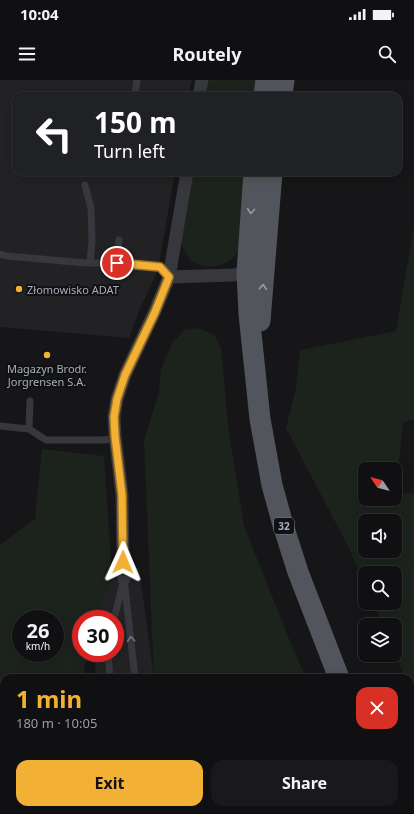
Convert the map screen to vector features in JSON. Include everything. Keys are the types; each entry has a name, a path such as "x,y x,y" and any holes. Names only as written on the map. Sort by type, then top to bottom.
{"main road":[{"path":"264,92 266,80"},
{"path":"282,92 284,80"},
{"name":"32","path":"254,176 247,272 249,314 260,419 272,485 298,572 337,674"},
{"name":"32","path":"255,367 262,309 272,176"}],"street":[{"path":"200,92 202,80"},
{"path":"124,579 122,495 115,439 114,417 117,399 125,375 155,312 169,277 186,176"},
{"path":"169,277 234,275 247,272"}],"lane":[{"path":"136,92 137,80"},
{"path":"85,185 91,208 92,240 90,263"},
{"path":"117,263 120,240"},
{"path":"0,254 7,256 90,263 117,263 160,267 169,277"},
{"path":"29,429 30,401"},
{"path":"0,426 29,429 46,440 115,439"},
{"path":"116,610 124,579"},
{"path":"124,579 135,674"},
{"path":"109,662 110,674"}],"shaded area":[{"path":"0,80 192,80 190,92 12,92 12,176 174,176 158,270 139,311 129,338 0,327"},
{"path":"208,80 261,80 260,92 206,92"},
{"path":"191,176 248,176 241,239 239,248 234,257 220,265 199,265 188,257 181,240"},
{"path":"414,225 414,419 403,423 399,462 358,462 358,506 402,506 402,492 414,494 414,674 403,674 399,662 402,662 402,618 380,618 376,610 402,610 402,566 358,566 358,569 348,546 286,428 296,388 300,350 396,331"},
{"path":"199,328 214,335 221,347 229,434 244,526 304,674 154,674 144,440 159,392 161,369 172,343 185,330"},
{"path":"42,449 104,456 112,580 99,610 72,610 72,662 86,662 84,674 0,674 0,545 35,519"},
{"path":"139,568 153,674 95,674 96,662 124,662 124,610 99,610 106,571"}],"place":[{"name":"Złomowisko ADAT","path":"19,289"},
{"name":"Magazyn Brodr. Jorgrensen S.A.","path":"47,355"}],"route":[{"path":"117,263 160,267 169,277 155,312 125,375 117,399 114,417 122,495 123,562"}]}
